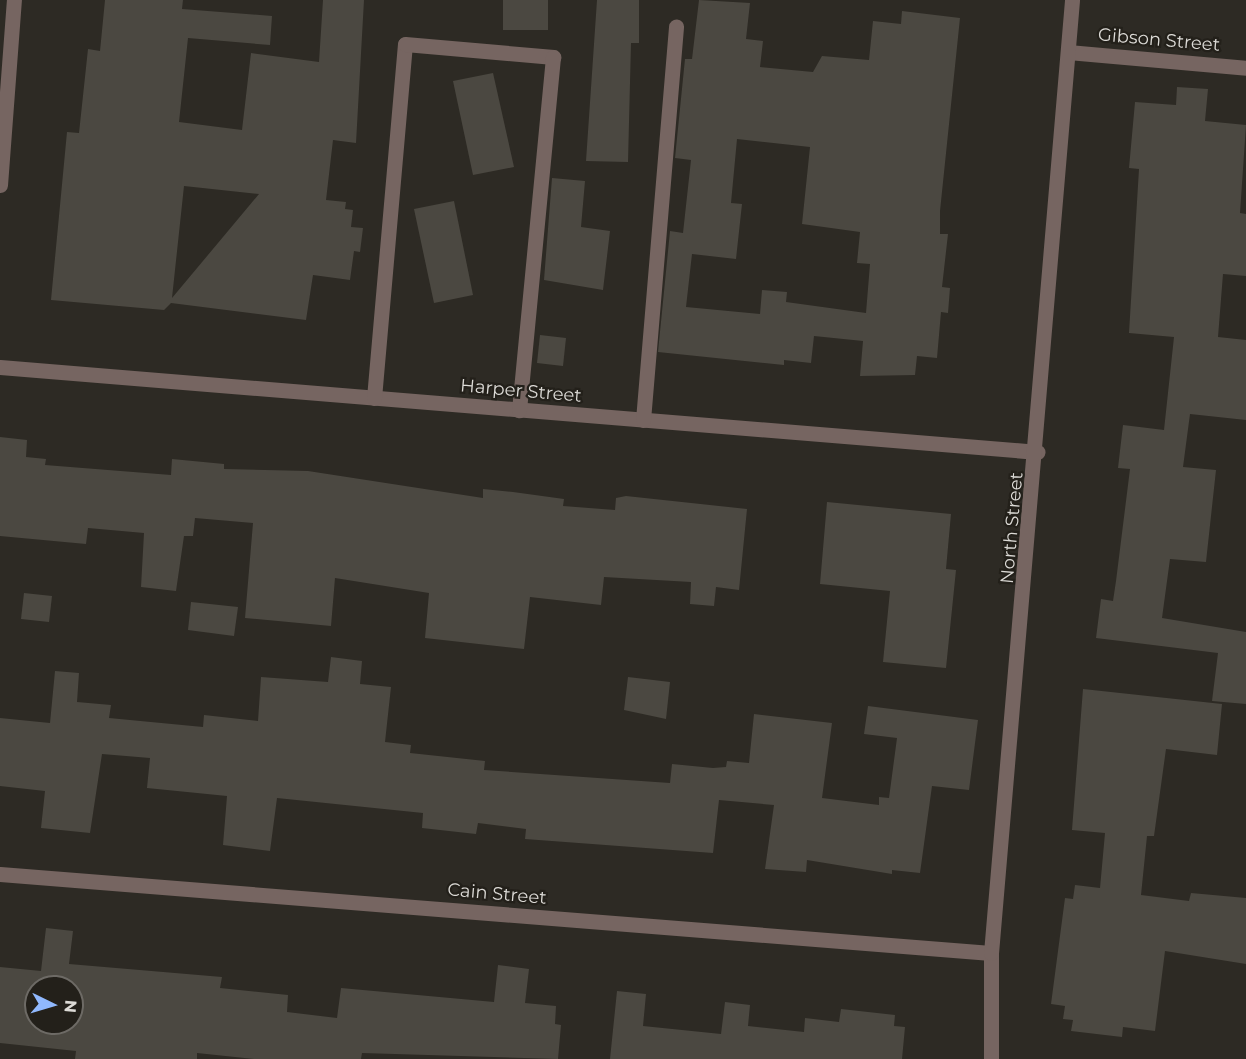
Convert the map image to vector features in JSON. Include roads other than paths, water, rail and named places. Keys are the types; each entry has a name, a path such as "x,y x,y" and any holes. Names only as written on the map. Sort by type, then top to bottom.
{"street":[{"path":"0,185 14,0"},
{"name":"North Street","path":"991,1059 992,953 1038,452 1072,0"},
{"path":"643,420 676,26"},
{"path":"374,398 405,44 553,57 519,410"},
{"name":"Gibson Street","path":"1068,52 1246,68"},
{"name":"Harper Street","path":"0,367 1038,452"},
{"name":"Cain Street","path":"0,874 992,953"}]}
